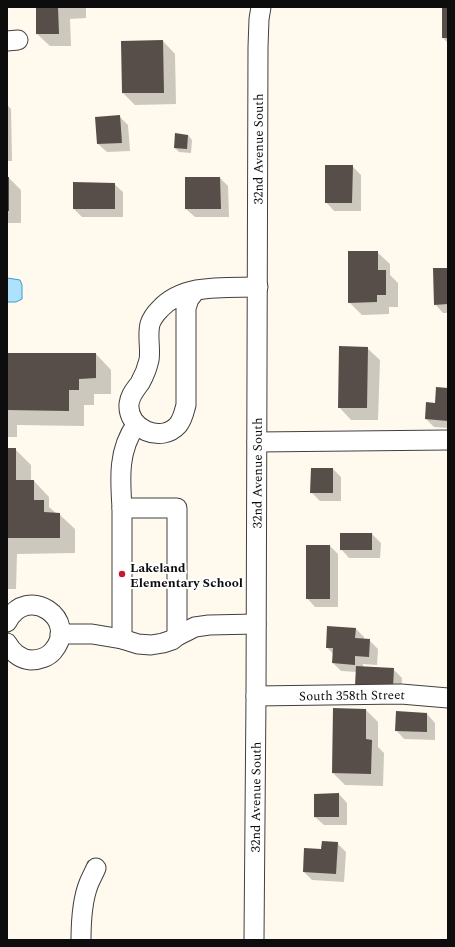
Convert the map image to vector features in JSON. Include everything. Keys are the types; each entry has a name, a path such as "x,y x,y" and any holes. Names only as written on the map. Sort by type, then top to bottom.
{"street":[{"name":"32nd Avenue South","path":"254,940 258,47 261,7"},
{"path":"196,290 189,300 186,308 186,405 183,417 173,430 164,434 154,434 144,431 136,424 130,414 129,404 131,394 140,383 147,370 150,358 150,324 155,314 165,304 179,295 196,290 258,287"},
{"path":"122,639 122,508 120,477 125,448 136,424"},
{"path":"257,442 448,440"},
{"path":"122,508 177,508 176,636"},
{"path":"7,622 16,610 29,605 36,605 49,610 58,620 60,627 59,641 52,652 46,657 32,660 19,657 7,643"},
{"path":"60,634 92,634 122,639 138,644 151,645 172,640 176,636 195,627 209,624 256,624"},
{"name":"South 358th Street","path":"256,696 402,694 448,698"},
{"path":"82,940 81,926 83,906 88,883 96,868"}],"water":[{"path":"7,278 20,280 22,285 22,299 16,302 7,302"}],"building":[{"path":"36,7 58,7 59,34 36,34"},
{"path":"442,7 448,7 448,38 442,38"},
{"path":"163,40 164,93 122,93 121,41"},
{"path":"120,115 122,143 97,144 95,117"},
{"path":"175,133 188,135 187,149 174,148"},
{"path":"325,165 353,165 352,203 325,203"},
{"path":"7,177 9,177 9,211 7,211"},
{"path":"185,177 220,177 221,209 185,209"},
{"path":"73,182 115,183 115,209 73,209"},
{"path":"348,251 378,251 378,270 386,270 386,295 377,295 377,302 348,303"},
{"path":"433,268 448,268 448,304 434,305"},
{"path":"339,346 368,347 367,408 338,408"},
{"path":"7,353 96,353 96,378 79,379 79,390 69,390 69,411 7,410"},
{"path":"436,387 448,388 448,421 425,419 426,402 435,403"},
{"path":"7,448 16,448 16,480 34,480 34,500 44,500 44,512 60,513 60,538 7,538"},
{"path":"311,468 333,468 333,493 310,493"},
{"path":"340,533 372,533 372,550 340,550"},
{"path":"306,545 330,545 330,599 306,599"},
{"path":"327,626 356,628 355,638 370,639 369,657 355,656 355,665 332,663 333,648 326,648"},
{"path":"356,666 394,668 393,688 355,686"},
{"path":"333,708 366,709 366,739 372,740 371,774 332,773"},
{"path":"396,711 427,713 427,732 395,731"},
{"path":"339,793 339,817 314,817 314,794"},
{"path":"322,841 338,842 336,874 303,872 304,848 321,849"}],"place":[{"name":"Lakeland Elementary School","path":"122,574"}]}
